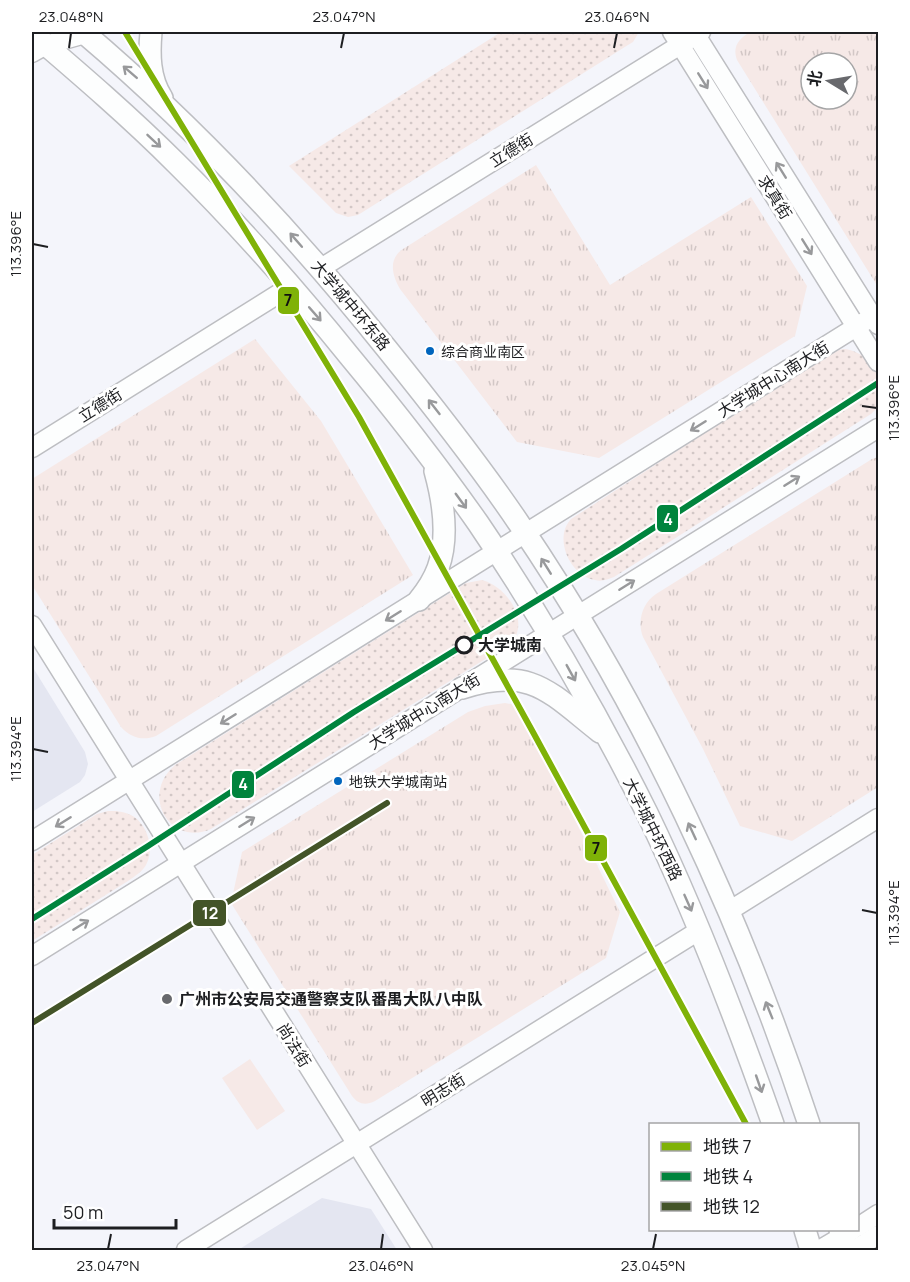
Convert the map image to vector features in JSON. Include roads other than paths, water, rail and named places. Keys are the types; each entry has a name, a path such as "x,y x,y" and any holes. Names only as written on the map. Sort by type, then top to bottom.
{"main road":[{"name":"大学城中环东路","path":"86,32 201,139 265,205 347,298 445,421 490,483 525,533 577,616"},
{"path":"151,32 149,48 154,82 167,106"},
{"name":"大学城中环东路","path":"34,39 123,112 240,228 382,395 496,551"},
{"path":"419,600 439,566 443,538 441,499 432,461"},
{"name":"大学城中环西路","path":"496,551 569,669 608,738 647,815 700,930 740,1029 772,1123"},
{"name":"大学城中环西路","path":"577,616 655,754 701,849 772,1017 808,1123"},
{"path":"462,688 498,679 530,683 551,694 608,738"},
{"path":"805,1231 811,1251"}],"street":[{"path":"34,39 86,32"},
{"name":"立德街","path":"321,268 676,38 697,33"},
{"name":"求真街","path":"697,33 869,324 879,362"},
{"name":"求真街","path":"676,38 869,324"},
{"name":"立德街","path":"32,448 291,286"},
{"name":"大学城中心南大街","path":"32,841 525,533 869,324"},
{"name":"大学城中心南大街","path":"32,956 879,428"},
{"name":"尚法街","path":"32,625 423,1251"},
{"path":"729,911 879,818"},
{"name":"明志街","path":"186,1251 700,930"},
{"path":"859,1229 879,1214"},
{"path":"819,1251 849,1237 879,1235"}],"metro line":[{"name":"7","path":"125,32 359,417 745,1123"},
{"name":"4","path":"32,919 354,712 621,549 878,383"},
{"name":"12","path":"32,1023 387,803"}],"place":[{"name":"综合商业南区","path":"430,351"},
{"name":"大学城南","path":"464,645"},
{"name":"地铁大学城南站","path":"338,781"},
{"name":"广州市公安局交通警察支队番禺大队八中队","path":"167,999"}]}
